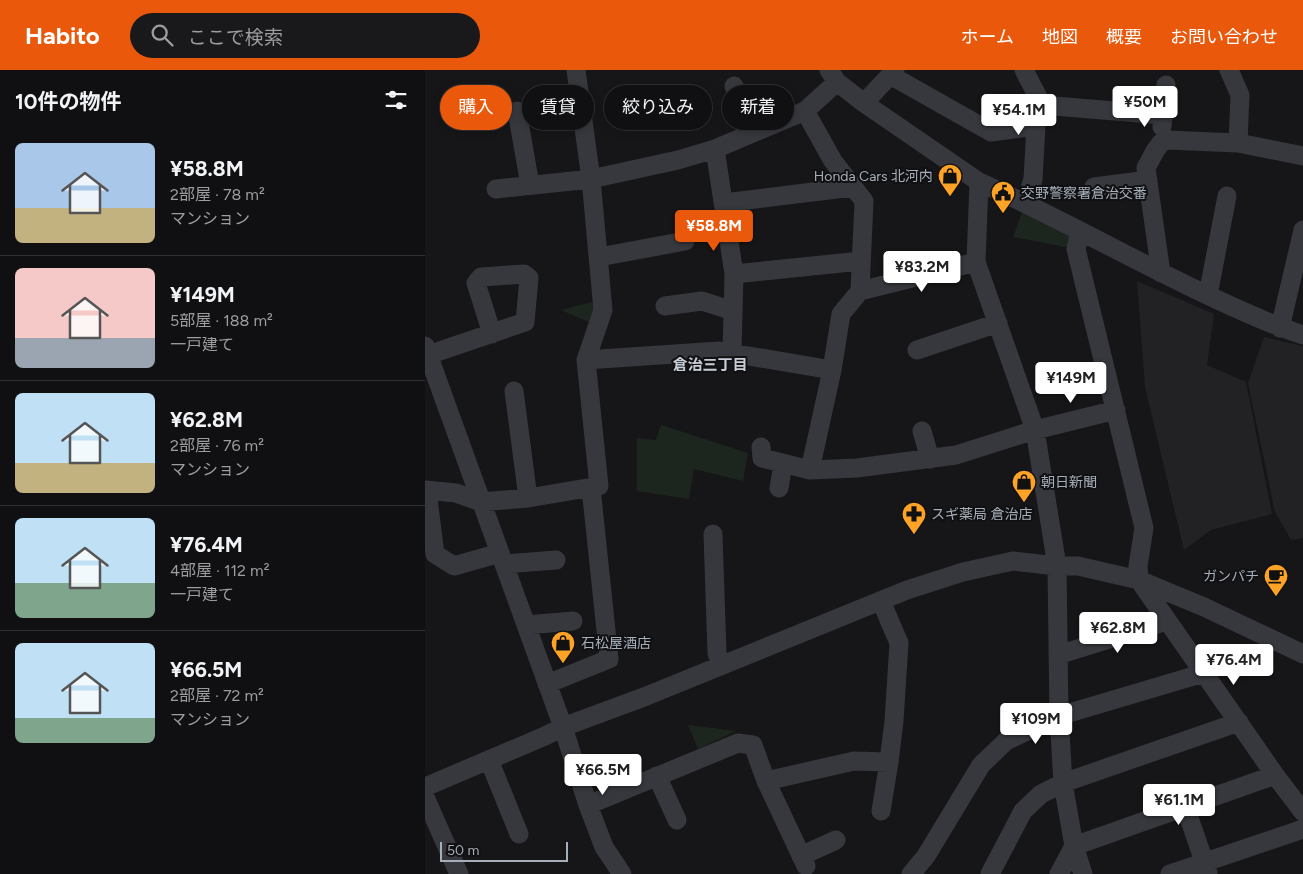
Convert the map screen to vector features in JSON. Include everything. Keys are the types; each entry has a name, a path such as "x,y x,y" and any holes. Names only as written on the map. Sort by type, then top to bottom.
{"street":[{"path":"556,560 502,558 454,566 435,554 429,542 426,490 456,493 481,502 529,498 599,486 586,360 603,310 591,178 576,70"},
{"path":"1024,70 1041,105 1036,126 1033,179 1026,203"},
{"path":"1229,70 1240,95 1238,143"},
{"path":"864,103 892,73 991,132 1036,126"},
{"path":"496,189 591,178 678,160 715,148 805,111 833,76 864,103 979,182 1026,203 1161,273 1280,328 1303,334"},
{"path":"1161,143 1166,85"},
{"path":"1041,105 1163,116"},
{"path":"517,111 530,185"},
{"path":"805,111 833,162 864,201 860,291"},
{"path":"1161,273 1146,168 1161,143 1167,140 1238,143 1303,156"},
{"path":"715,148 734,274 732,353"},
{"path":"1094,187 1148,180"},
{"path":"979,182 976,262 1035,430 1057,566 1059,716 1063,783 1073,846 1083,874"},
{"path":"724,203 853,187"},
{"path":"1208,295 1227,196"},
{"path":"1280,328 1303,230"},
{"path":"1079,231 1076,249 1145,528 1138,566 1139,580 1275,775 1303,812"},
{"path":"599,257 685,241"},
{"path":"734,274 861,261"},
{"path":"809,470 832,370 841,314 860,291 976,262"},
{"path":"665,306 702,301 733,311"},
{"path":"917,350 998,323"},
{"path":"492,334 427,350 563,727 604,847 622,874"},
{"path":"586,360 719,351 832,370"},
{"path":"514,391 529,498"},
{"path":"761,447 762,458 809,470 857,468 956,455 1035,430 1116,410"},
{"path":"922,432 930,459"},
{"path":"779,488 783,464"},
{"path":"547,684 609,659 591,488"},
{"path":"713,534 717,653 721,666"},
{"path":"425,787 563,727 635,701 907,590 963,572 1013,561 1057,566 1078,566 1139,580 1303,654"},
{"path":"881,601 899,643 894,721 881,810"},
{"path":"526,624 573,621"},
{"path":"1058,655 1167,621"},
{"path":"911,874 926,856 981,765 1006,741 1059,716 1205,673"},
{"path":"990,874 1023,810 1041,794 1063,783 1239,722"},
{"path":"589,805 738,743 753,745 766,781 803,861 836,840"},
{"path":"489,760 519,834"},
{"path":"766,781 854,761 889,762"},
{"path":"1059,874 1073,846 1275,775"},
{"path":"657,776 677,820"},
{"path":"425,797 459,874"},
{"path":"1185,806 1206,868"},
{"path":"1170,874 1206,868 1303,829"}],"shaded area":[{"path":"1023,210 1072,237 1071,248 1013,237"},
{"path":"1137,281 1214,314 1207,365 1246,382 1272,514 1211,530 1184,550 1145,387"},
{"path":"596,301 593,324 561,310"},
{"path":"1264,337 1303,346 1303,538 1291,540 1275,512 1248,383"},
{"path":"661,425 748,453 743,481 694,469 689,499 637,491 637,438 656,440"},
{"path":"688,725 736,731 698,749"}],"place":[{"name":"Honda Cars 北河内","path":"950,197"},
{"name":"交野警察署倉治交番","path":"1003,214"},
{"name":"朝日新聞","path":"1024,503"},
{"name":"スギ薬局 倉治店","path":"914,535"},
{"name":"ガンパチ","path":"1276,597"},
{"name":"石松屋酒店","path":"563,664"}],"district":[{"name":"倉治三丁目","path":"710,365"}]}
